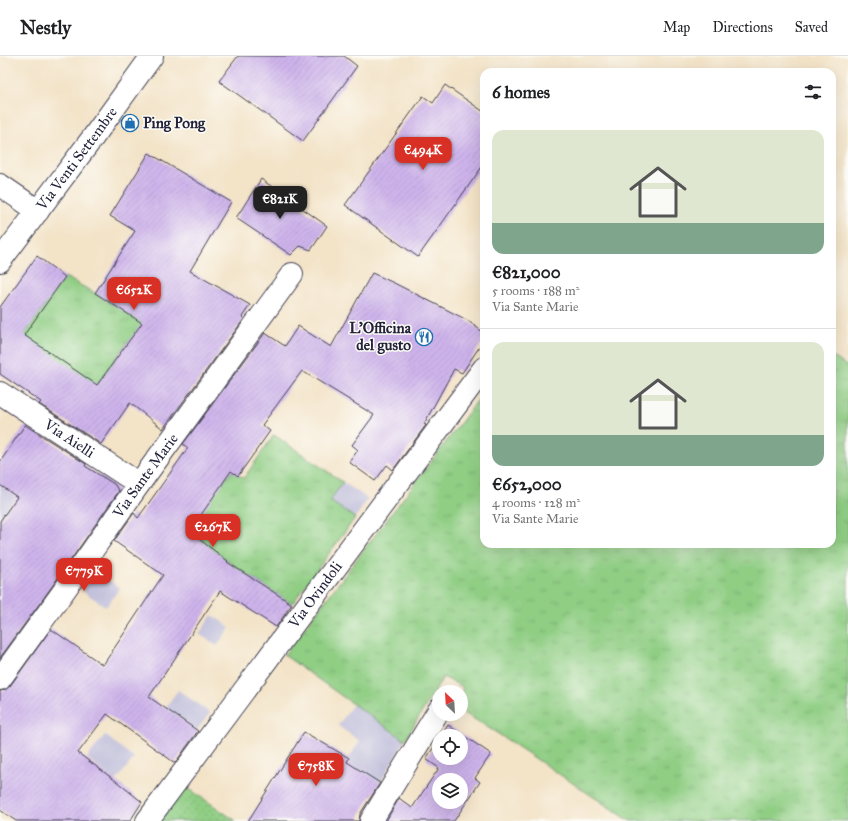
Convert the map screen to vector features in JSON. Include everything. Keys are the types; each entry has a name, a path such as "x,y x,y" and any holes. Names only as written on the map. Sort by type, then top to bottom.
{"street":[{"name":"Via Venti Settembre","path":"0,261 152,56"},
{"path":"0,185 38,211"},
{"name":"Via Sante Marie","path":"0,679 139,484 292,274"},
{"name":"Via Ovindoli","path":"147,821 480,373"},
{"name":"Via Aielli","path":"0,393 139,484"},
{"path":"371,821 432,721"}],"shaded area":[{"path":"343,482 368,499 355,518 330,501"},
{"path":"0,485 16,497 0,519"},
{"path":"96,571 120,588 106,607 83,591"},
{"path":"212,615 230,627 217,646 199,634"},
{"path":"178,690 210,713 197,730 165,708"},
{"path":"353,704 405,740 380,783 347,762 360,741 338,726"},
{"path":"105,735 134,758 116,781 87,758"}],"green space":[{"path":"65,277 95,293 145,324 126,344 88,398 23,336"},
{"path":"836,359 848,367 848,821 630,821 468,715 468,685 459,685 443,677 438,685 432,685 432,695 405,740 284,655 480,397 480,548 836,548"},
{"path":"274,435 343,482 330,501 355,518 292,604 234,566 199,539 211,522 181,501 207,473 223,484 231,471 244,478"},
{"path":"185,786 236,821 160,821"}],"building":[{"path":"238,56 344,56 357,66 303,141 219,81"},
{"path":"445,85 480,109 480,170 418,257 345,205 423,96 433,103"},
{"path":"149,153 231,202 190,271 250,305 242,317 244,319 163,429 130,403 101,444 39,404 41,402 0,374 0,307 37,256 65,277 24,335 97,385 142,323 95,293 135,231 110,216"},
{"path":"261,179 327,226 311,250 300,246 291,255 236,218"},
{"path":"372,273 467,320 480,330 480,346 462,373 454,369 424,424 426,425 393,470 387,465 375,481 349,462 358,450 352,445 374,415 302,371 262,425 270,431 238,476 231,471 201,515 211,522 199,539 228,561 227,562 292,604 276,627 220,591 149,697 198,731 175,763 107,714 78,753 142,802 130,821 16,821 0,810 0,691 5,690 10,686 51,629 103,665 163,575 114,541 134,513 138,518 188,448 183,444 265,333 285,346 298,326 331,347"},
{"path":"25,425 86,464 85,466 114,484 119,491 0,658 0,521 17,497 0,485 0,462"},
{"path":"448,725 454,729 445,729"},
{"path":"304,732 349,758 347,762 380,783 360,814 359,821 248,821"},
{"path":"468,738 491,754 475,778 480,782 468,800 468,773 436,773 439,768 435,765 468,765"},
{"path":"432,750 432,763 426,759"},
{"path":"432,778 432,809 462,809 454,821 386,821 399,798 412,808"}],"place":[{"name":"Ping Pong","path":"130,123"},
{"name":"L'Officina del gusto","path":"424,337"}]}
